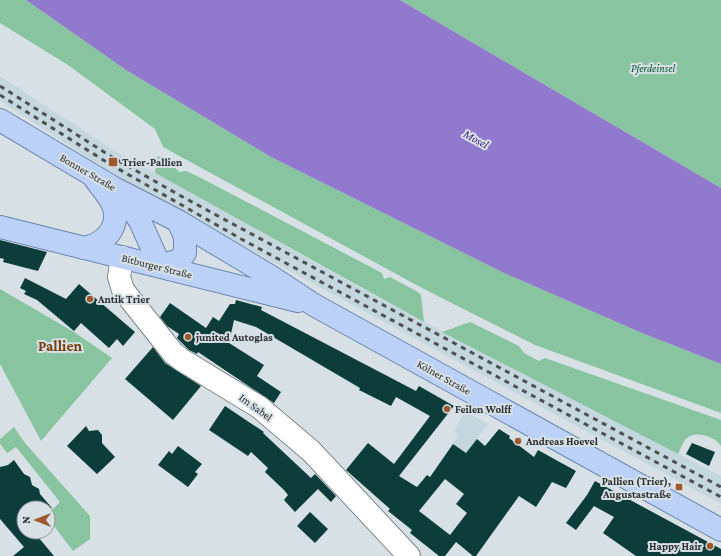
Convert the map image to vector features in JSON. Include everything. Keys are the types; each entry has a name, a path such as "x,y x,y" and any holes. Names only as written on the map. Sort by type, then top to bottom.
{"main road":[{"name":"Bonner Straße","path":"0,120 114,188 178,222 270,276 314,305"},
{"path":"84,248 94,246 106,238 114,221 111,203 92,175"},
{"path":"114,188 126,200 140,221 160,266 179,260 184,255 186,248 185,237 178,222"},
{"name":"Bitburger Straße","path":"0,227 314,305"},
{"name":"Kölner Straße","path":"314,305 721,530"}],"street":[{"name":"Im Sabel","path":"122,257 119,277 122,290 173,353 259,407 311,451 409,556"}],"shaded area":[{"path":"0,76 115,151 384,301 721,476 721,504 177,210 106,169 0,101"},
{"path":"465,411 488,424 466,453 453,444 458,437 454,432"}],"green space":[{"path":"0,0 26,0 126,70 271,157 506,274 642,333 721,364 721,413 535,345 422,288 163,147 155,129 68,65 0,23"},
{"name":"Pferdeinsel","path":"400,0 721,0 721,188"},
{"path":"158,156 175,163 176,169 180,172 186,171 201,178 382,273 384,279 390,277 418,292 421,295 424,322 155,173"},
{"path":"0,289 74,332 112,358 41,441 0,364"},
{"path":"470,322 519,346 524,353 539,361 545,358 721,420 721,446 710,437 695,435 686,439 678,454 442,332"},
{"path":"14,427 25,443 90,516 90,539 73,551 56,529 56,506 60,502 16,447 7,453 0,444 0,439"}],"water":[{"name":"Mosel","path":"26,0 400,0 721,188 721,364 642,333 506,274 271,157 126,70"}],"building":[{"path":"0,240 47,252 38,271 3,262 4,259 0,258"},
{"path":"25,278 66,299 79,284 135,332 123,346 117,339 109,348 81,323 74,331 37,300 24,294 26,291 20,288"},
{"path":"236,300 262,307 261,310 416,391 419,386 454,406 399,476 417,487 427,475 430,477 453,444 466,453 477,439 485,446 499,429 510,436 509,438 534,457 538,450 576,471 566,488 552,482 536,507 519,496 476,556 473,556 456,542 445,556 439,556 410,533 412,530 388,511 390,509 346,470 368,443 394,464 430,416 396,397 391,406 359,390 360,388 256,327 234,320 229,343 264,365 257,376 281,392 274,403 198,352 197,354 189,350 177,338 179,334 167,326 160,317 170,303 206,328 213,317 219,321 230,304 235,304","holes":["445,479 464,494 456,504 467,513 450,535 419,511"]},
{"path":"153,347 165,363 201,386 173,420 125,379"},
{"path":"225,406 264,432 263,433 311,478 315,474 336,496 331,502 318,489 295,512 284,500 288,495 265,472 268,468 251,452 248,456 209,430"},
{"path":"86,426 89,431 98,430 102,435 102,443 115,457 97,474 67,446"},
{"path":"692,443 715,452 709,466 686,454"},
{"path":"178,446 202,464 195,472 198,474 188,487 158,465 169,451 172,454"},
{"path":"14,460 24,474 30,477 32,485 39,489 40,494 45,500 16,500 16,538 0,519 0,467 8,465"},
{"path":"595,481 721,549 721,556 636,556 603,533 614,517 594,506 576,530 566,523 587,495"},
{"path":"310,512 328,529 315,543 297,526"},
{"path":"18,540 41,540 54,556 13,556 24,547"}],"railway":[{"path":"0,86 112,157 181,196 721,487"},
{"path":"0,95 108,163 243,240 721,497"}],"place":[{"name":"Trier-Pallien","path":"113,162"},
{"name":"Antik Trier","path":"90,299"},
{"name":"junited Autoglas","path":"188,337"},
{"name":"Feilen Wolff","path":"447,409"},
{"name":"Andreas Hoevel","path":"518,441"},
{"name":"Pallien (Trier), Augustastraße","path":"679,487"},
{"name":"Happy Hair","path":"710,546"}],"district":[{"name":"Pallien","path":"60,346"}]}
